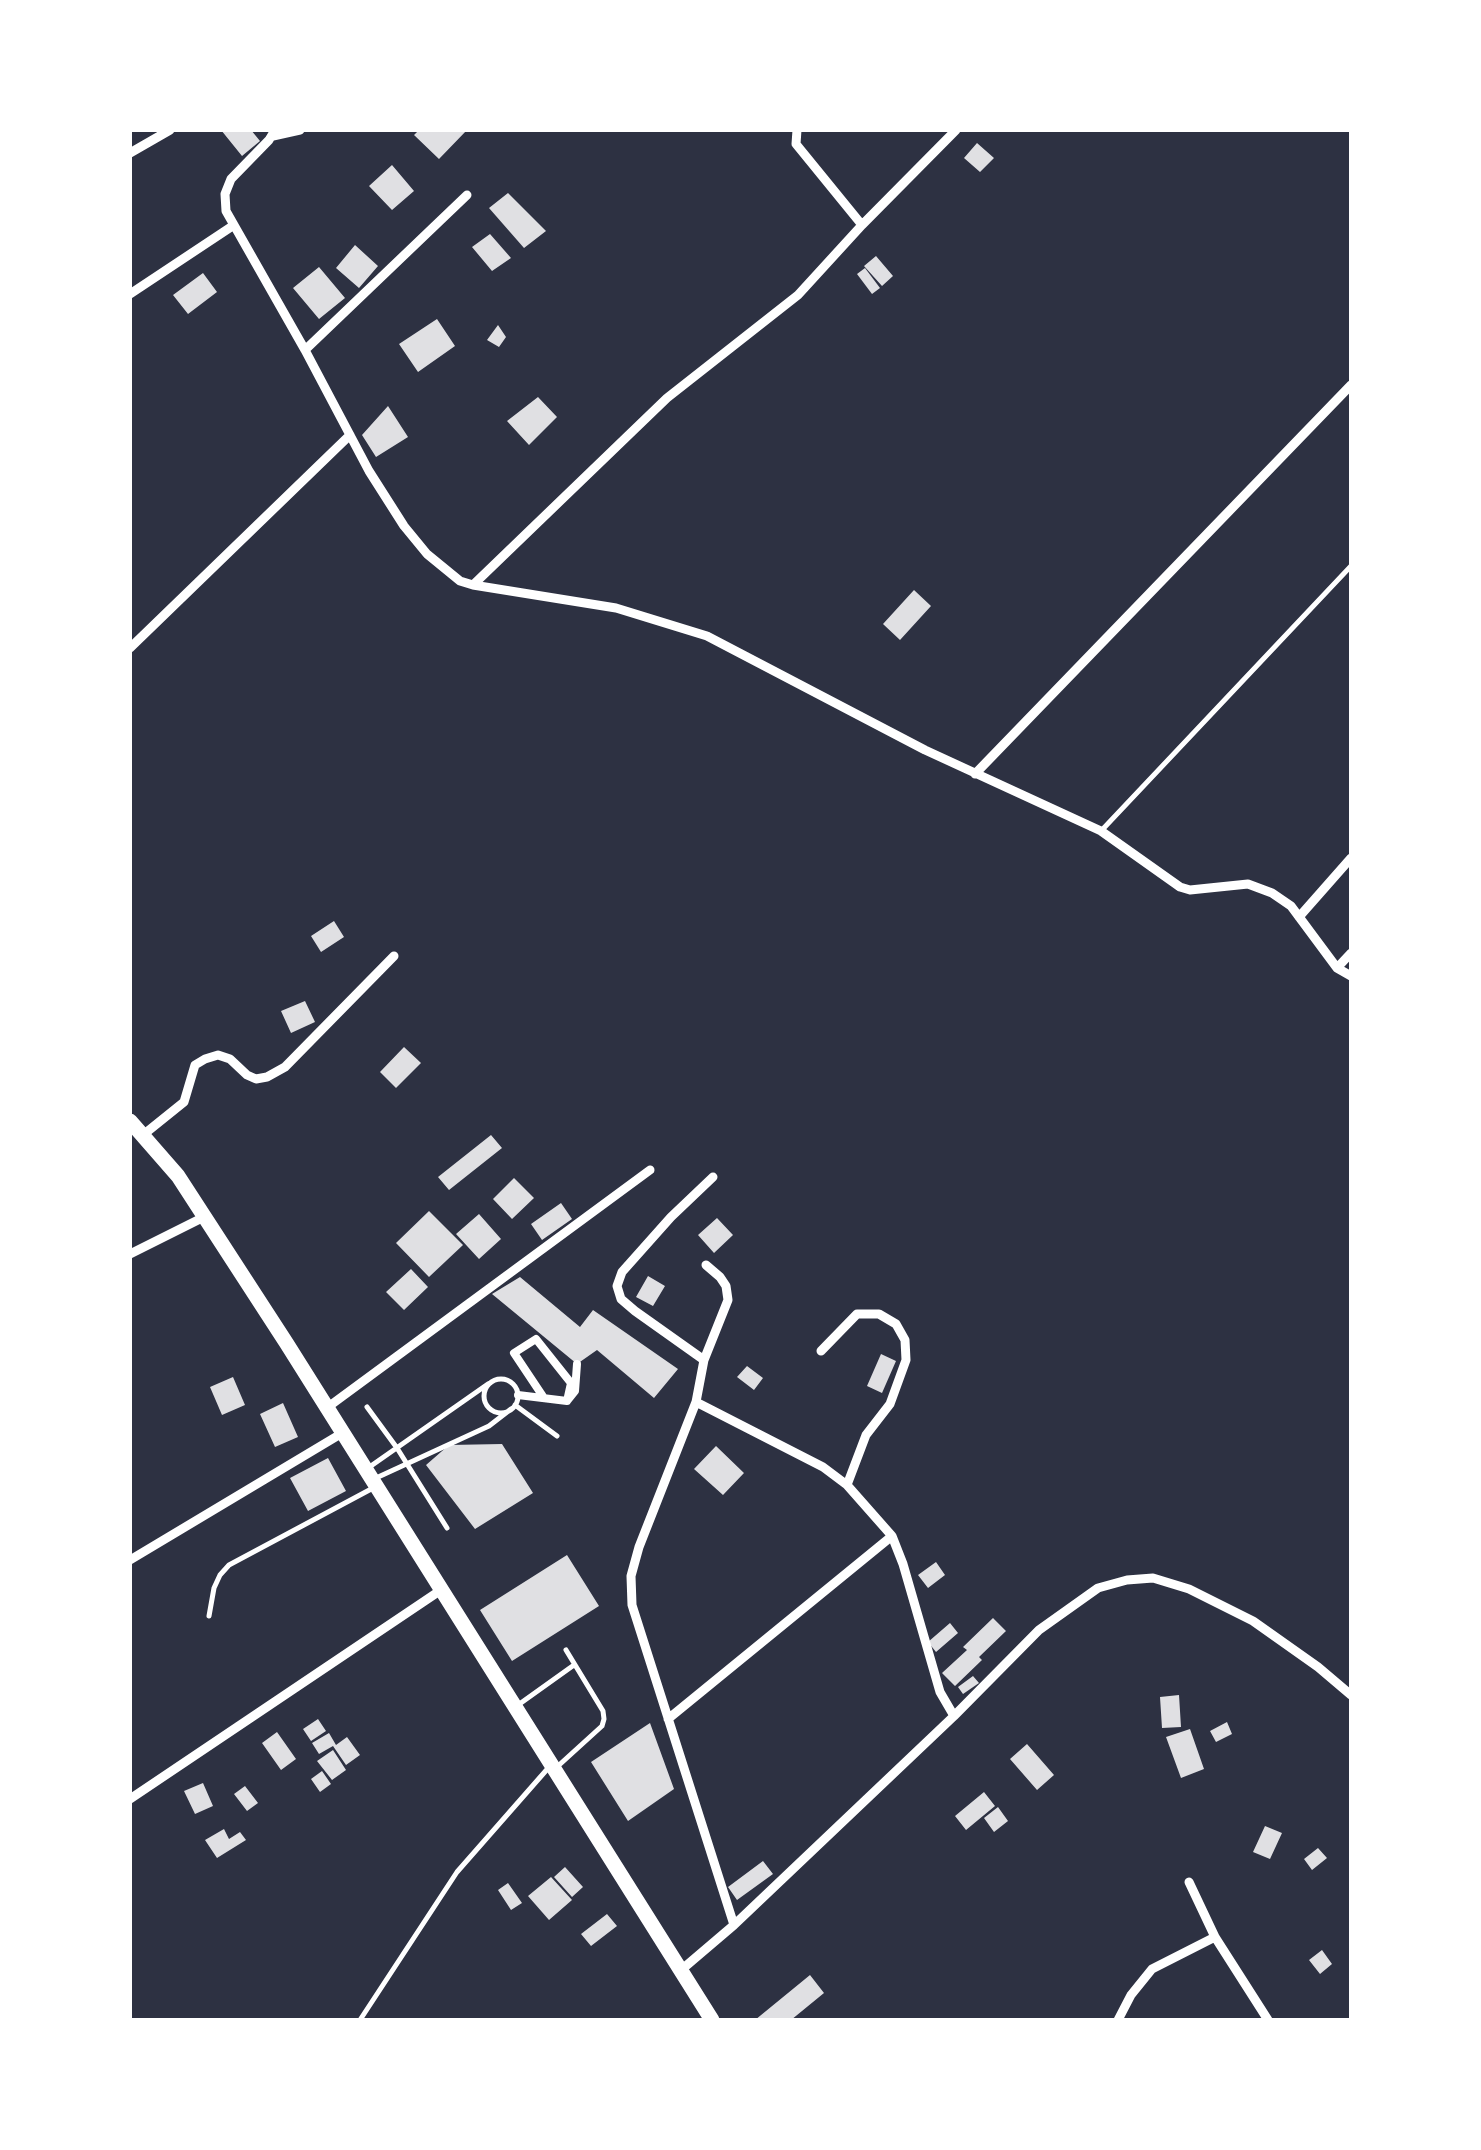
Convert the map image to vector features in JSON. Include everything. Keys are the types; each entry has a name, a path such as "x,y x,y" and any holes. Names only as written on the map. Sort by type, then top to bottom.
{"highway":[{"path":"130,1120 178,1176 344,1432 707,2018"}],"street":[{"path":"130,153 170,130"},
{"path":"300,130 274,133 230,179 225,194 226,211 369,471 427,554 460,581 616,608 708,636 975,774 1101,831 1180,886 1190,890 1248,884 1272,893 1291,906 1337,968 1351,976"},
{"path":"797,130 796,144 862,226"},
{"path":"473,586 666,398 798,295 956,130"},
{"path":"305,350 466,195"},
{"path":"130,294 234,226"},
{"path":"975,774 1351,385"},
{"path":"130,648 350,435"},
{"path":"1299,916 1351,858"},
{"path":"1337,968 1351,953"},
{"path":"142,1135 184,1102 195,1065 205,1059 218,1055 230,1058 247,1075 256,1078 285,1067 394,956"},
{"path":"328,1408 650,1170"},
{"path":"704,1360 634,1312 620,1299 617,1286 622,1272 713,1177"},
{"path":"130,1254 204,1217"},
{"path":"706,1265 726,1286 728,1300 704,1360 696,1402 638,1547 631,1576 632,1605 734,1926"},
{"path":"821,1351 858,1314 879,1314 896,1324 905,1340 906,1360 890,1404 866,1435 847,1485"},
{"path":"544,1398 514,1353 536,1340 570,1383 567,1401"},
{"path":"567,1401 576,1391 577,1364"},
{"path":"518,1395 567,1401"},
{"path":"696,1402 823,1468 847,1485 892,1536 904,1564 940,1692 954,1716"},
{"path":"130,1560 344,1432"},
{"path":"668,1719 892,1536"},
{"path":"680,1970 734,1926 1039,1630 1098,1588 1153,1578 1190,1589 1253,1621 1351,1695"},
{"path":"130,1799 441,1590"},
{"path":"1189,1882 1215,1936 1268,2020"},
{"path":"1118,2020 1152,1969 1215,1936"}],"lane":[{"path":"1101,831 1351,566"},
{"path":"210,1616 214,1588 220,1574 230,1565 373,1478 489,1426 513,1408 518,1395 514,1384 498,1379 488,1384 397,1448 373,1478"},
{"path":"488,1384 484,1394 486,1405 500,1413 513,1408"},
{"path":"367,1407 447,1528"},
{"path":"513,1408 557,1436"},
{"path":"360,2020 457,1872 554,1766 602,1726 603,1711 566,1650"},
{"path":"516,1707 575,1664"}],"building":[{"path":"221,130 251,130 260,141 242,156"},
{"path":"419,130 467,130 439,159 414,135"},
{"path":"977,143 994,158 980,172 964,158"},
{"path":"392,165 414,191 392,210 369,186"},
{"path":"508,193 546,231 524,248 489,208"},
{"path":"490,234 511,258 492,271 472,247"},
{"path":"355,245 378,266 359,288 336,268"},
{"path":"876,256 893,276 882,286 864,266"},
{"path":"319,267 345,298 319,319 293,288"},
{"path":"865,268 880,288 872,294 857,274"},
{"path":"203,273 217,292 188,314 173,295"},
{"path":"437,319 455,346 418,372 399,344"},
{"path":"498,325 506,337 499,347 487,340"},
{"path":"538,397 557,417 529,445 507,421"},
{"path":"388,406 408,437 376,457 362,435"},
{"path":"914,590 931,606 900,640 883,624"},
{"path":"334,921 344,937 321,952 311,936"},
{"path":"305,1001 315,1022 291,1033 281,1011"},
{"path":"404,1047 421,1063 396,1088 380,1072"},
{"path":"491,1135 502,1148 449,1190 438,1177"},
{"path":"514,1178 534,1198 512,1219 493,1199"},
{"path":"561,1203 572,1219 542,1240 531,1224"},
{"path":"429,1211 463,1245 429,1277 396,1243"},
{"path":"479,1214 501,1239 479,1259 456,1234"},
{"path":"717,1218 733,1235 714,1253 698,1235"},
{"path":"411,1269 428,1287 404,1310 386,1292"},
{"path":"648,1276 665,1286 653,1306 636,1297"},
{"path":"520,1277 580,1327 593,1310 678,1369 654,1398 597,1350 577,1364 492,1294"},
{"path":"881,1354 896,1361 882,1393 867,1386"},
{"path":"747,1366 763,1378 754,1390 737,1377"},
{"path":"233,1377 245,1405 222,1415 210,1387"},
{"path":"283,1403 298,1437 275,1447 260,1414"},
{"path":"502,1444 533,1493 475,1529 426,1465 449,1445"},
{"path":"716,1446 744,1473 723,1495 694,1469"},
{"path":"328,1458 346,1491 308,1511 290,1478"},
{"path":"567,1555 599,1606 512,1661 480,1610"},
{"path":"936,1562 945,1575 928,1588 918,1575"},
{"path":"993,1618 1006,1631 955,1686 942,1673"},
{"path":"950,1623 958,1633 936,1652 928,1642"},
{"path":"973,1676 979,1683 963,1694 958,1687"},
{"path":"1179,1695 1181,1727 1162,1728 1160,1697"},
{"path":"318,1719 326,1731 311,1741 303,1729"},
{"path":"1227,1722 1232,1734 1216,1742 1210,1731"},
{"path":"650,1723 674,1789 628,1821 591,1762"},
{"path":"1190,1729 1204,1769 1181,1778 1166,1737"},
{"path":"277,1732 296,1759 281,1770 262,1743"},
{"path":"329,1733 336,1745 347,1737 360,1755 346,1765 333,1746 319,1754 312,1743"},
{"path":"1027,1744 1054,1775 1037,1790 1010,1759"},
{"path":"333,1750 346,1770 332,1780 317,1761"},
{"path":"322,1771 331,1784 320,1792 311,1779"},
{"path":"203,1783 213,1806 195,1814 184,1791"},
{"path":"245,1786 258,1803 247,1811 234,1794"},
{"path":"984,1792 995,1806 966,1830 955,1816"},
{"path":"998,1807 1008,1821 994,1832 984,1818"},
{"path":"1265,1826 1282,1833 1270,1859 1253,1852"},
{"path":"224,1829 229,1839 240,1832 246,1840 217,1858 205,1840"},
{"path":"1318,1848 1327,1858 1312,1870 1304,1859"},
{"path":"763,1861 773,1874 737,1900 728,1887"},
{"path":"565,1867 583,1887 572,1897 554,1877"},
{"path":"551,1877 572,1900 549,1920 528,1896"},
{"path":"508,1883 522,1903 511,1910 498,1890"},
{"path":"607,1914 617,1926 591,1946 581,1934"},
{"path":"1322,1950 1332,1964 1320,1974 1309,1960"},
{"path":"810,1975 824,1993 791,2020 755,2020"}]}
